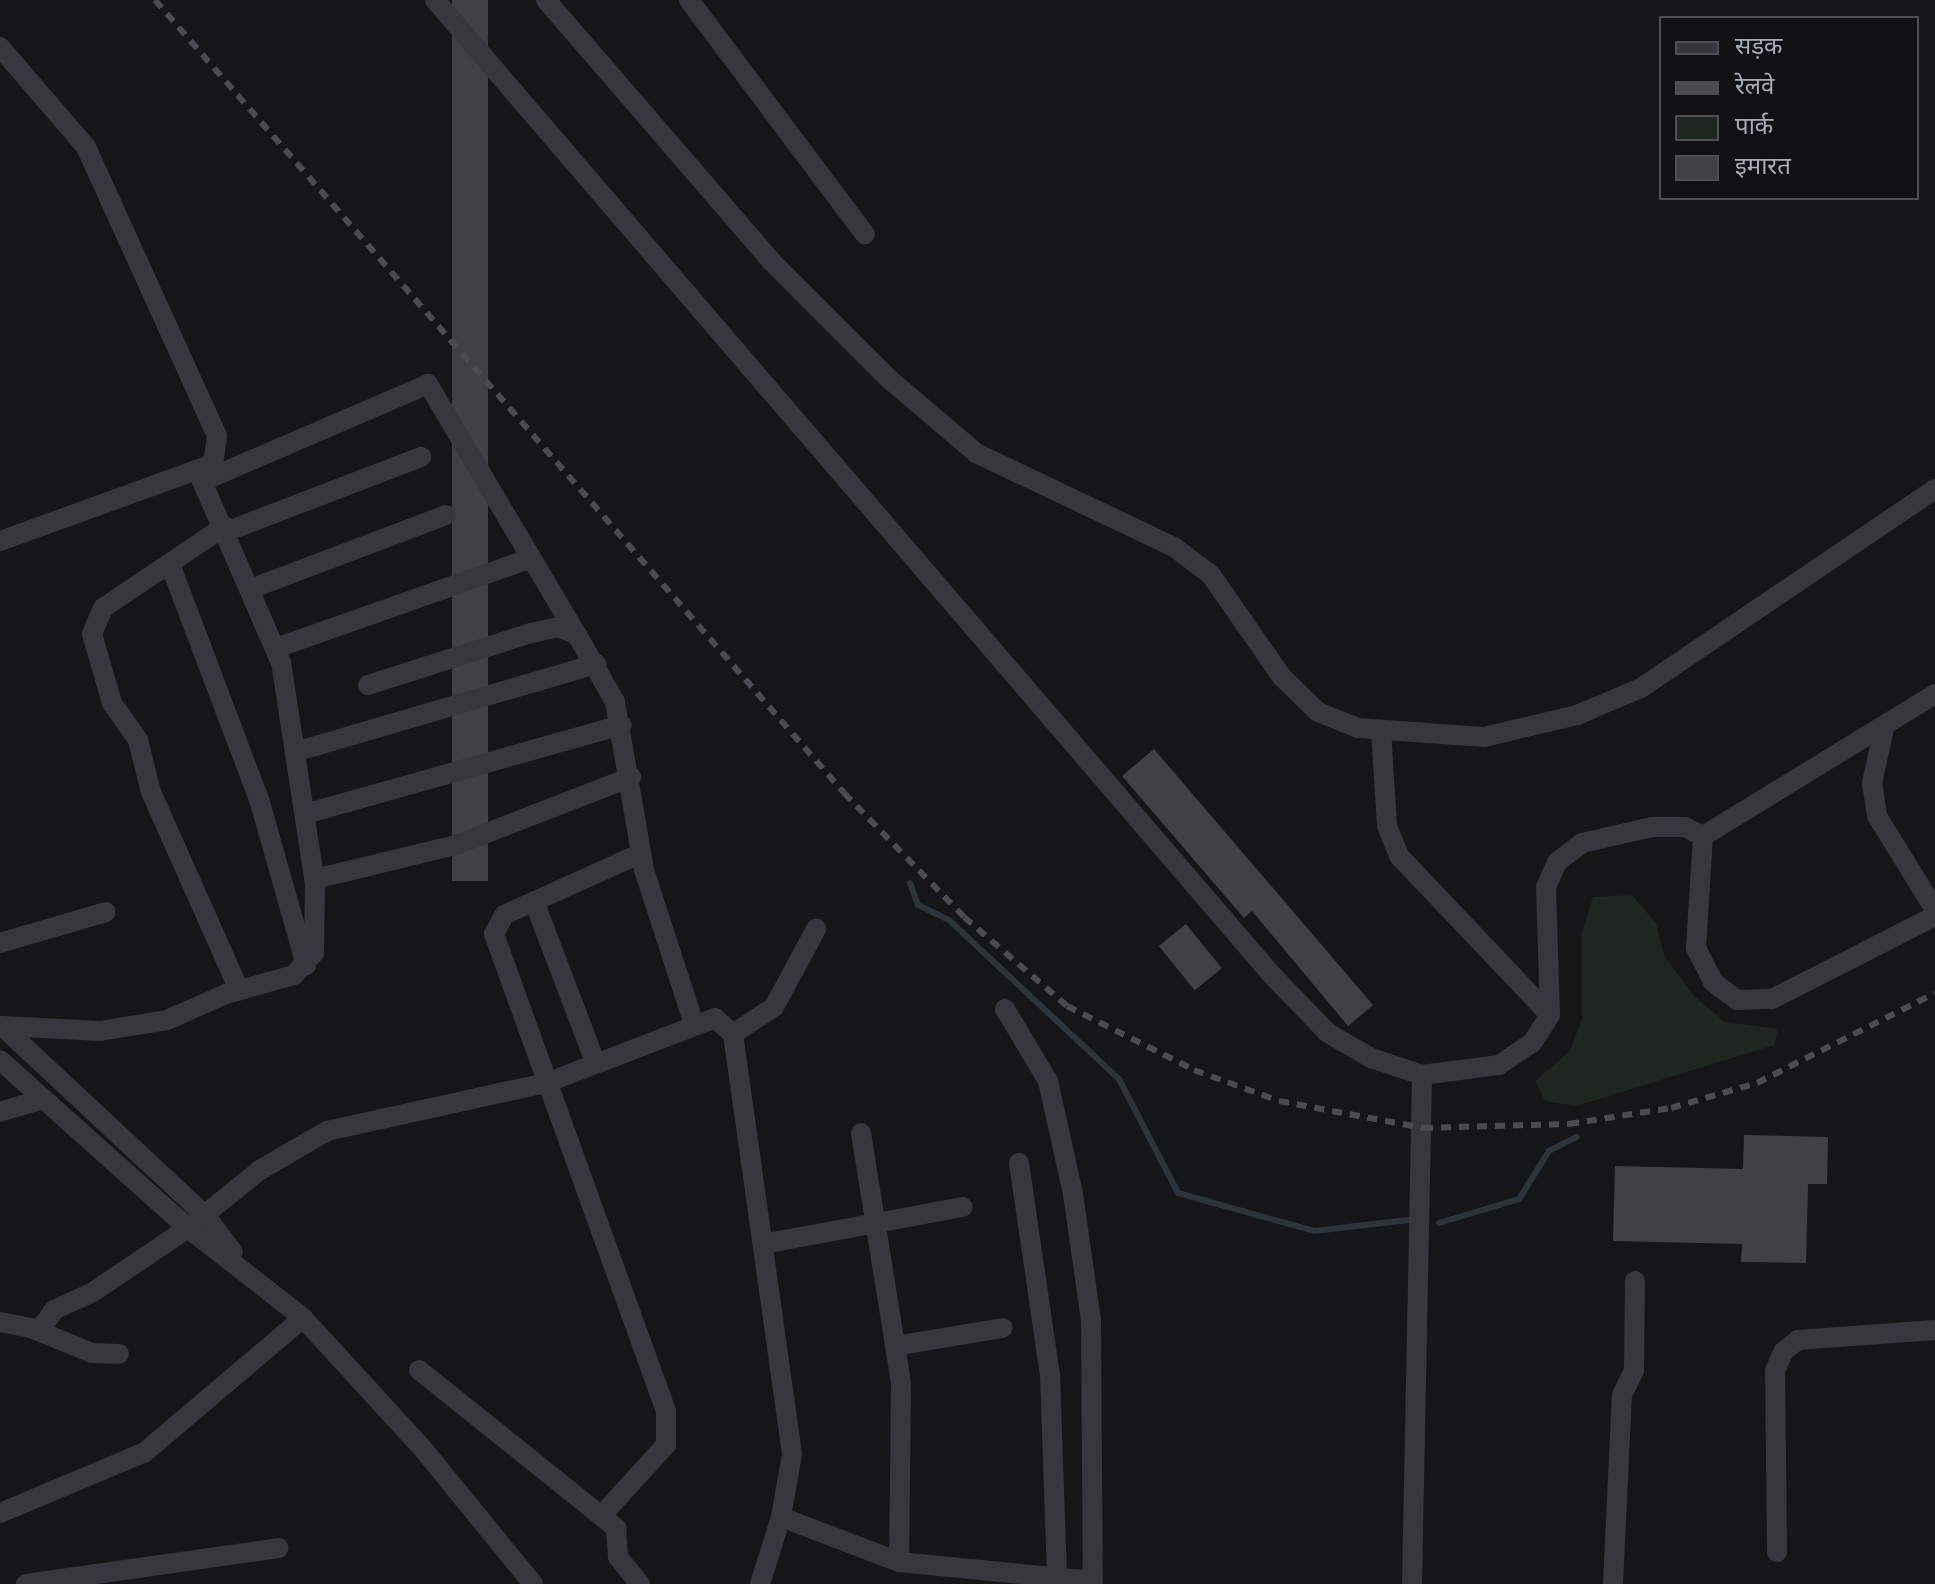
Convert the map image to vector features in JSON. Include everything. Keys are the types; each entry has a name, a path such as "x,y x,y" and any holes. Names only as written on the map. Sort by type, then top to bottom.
{"street":[{"path":"435,0 1270,973 1328,1033 1371,1058 1422,1075 1499,1065 1532,1043 1550,1015 1546,887 1557,862 1582,843 1652,827 1685,827 1703,836"},
{"path":"546,0 771,261 888,378 976,453 1174,547 1211,575 1282,677 1318,712 1381,730 1484,737 1577,715 1641,688 1935,489"},
{"path":"689,0 865,234"},
{"path":"0,47 86,147 126,228 217,436 213,464 200,475"},
{"path":"0,541 200,475 428,384 596,664 622,725 641,853 694,1024"},
{"path":"239,990 151,792 138,740 112,703 92,634 103,608 226,528 421,457"},
{"path":"1,1026 100,1031 167,1020 239,990 294,975 306,965 317,930 315,879 276,648 253,588 200,475"},
{"path":"253,588 446,515"},
{"path":"276,648 531,558"},
{"path":"170,564 259,799 306,965"},
{"path":"368,685 531,633 559,627 577,635"},
{"path":"295,752 596,664"},
{"path":"1703,836 1935,694"},
{"path":"305,814 622,725"},
{"path":"1884,728 1872,783 1877,816 1935,910"},
{"path":"1381,730 1387,826 1399,856 1550,1015"},
{"path":"315,879 456,845 631,777"},
{"path":"1703,836 1696,948 1713,982 1737,1000 1772,999 1935,916"},
{"path":"602,1515 666,1445 669,1430 494,934 504,915 641,853"},
{"path":"534,901 595,1062"},
{"path":"0,943 106,912"},
{"path":"733,1034 774,1007 816,929"},
{"path":"781,1517 899,1562 1093,1582 1091,1321 1073,1194 1048,1081 1005,1009"},
{"path":"39,1331 54,1310 188,1228 260,1170 327,1131 546,1083 715,1018 733,1034 792,1454 781,1517 760,1584"},
{"path":"1,1026 205,1215 245,1268"},
{"path":"0,1060 40,1100 188,1228 245,1268 303,1318 423,1449 533,1584"},
{"path":"1412,1584 1422,1075"},
{"path":"0,1112 40,1100"},
{"path":"861,1133 904,1423 899,1562"},
{"path":"1019,1163 1050,1375 1057,1577"},
{"path":"763,1244 876,1228 963,1207"},
{"path":"1613,1584 1635,1281"},
{"path":"0,1513 158,1443 303,1318"},
{"path":"0,1322 39,1331 92,1353 119,1354"},
{"path":"895,1346 1002,1328"},
{"path":"1777,1552 1775,1371 1783,1352 1798,1340 1935,1330"},
{"path":"419,1370 602,1515 621,1534 618,1557 640,1584"},
{"path":"26,1584 278,1548"}],"green space":[{"path":"1632,895 1656,923 1664,955 1694,996 1725,1022 1778,1029 1774,1045 1576,1106 1545,1101 1535,1081 1570,1051 1582,1019 1582,933 1593,897"}],"building":[{"path":"452,0 488,0 488,881 452,881"},
{"path":"1154,749 1373,1005 1348,1026 1252,911 1244,918 1122,776"},
{"path":"1186,924 1222,968 1195,990 1159,946"},
{"path":"1744,1135 1828,1137 1827,1184 1808,1184 1806,1263 1741,1262 1742,1244 1613,1241 1615,1166 1743,1169"}],"waterway":[{"path":"910,883 918,905 949,920 1119,1079 1178,1193 1314,1231 1408,1220"},
{"path":"1439,1223 1519,1199 1549,1151 1577,1137"}],"railway":[{"path":"155,0 844,793 964,917 1067,1006 1194,1070 1279,1101 1423,1128 1569,1124 1671,1108 1757,1083 1935,993"}]}
